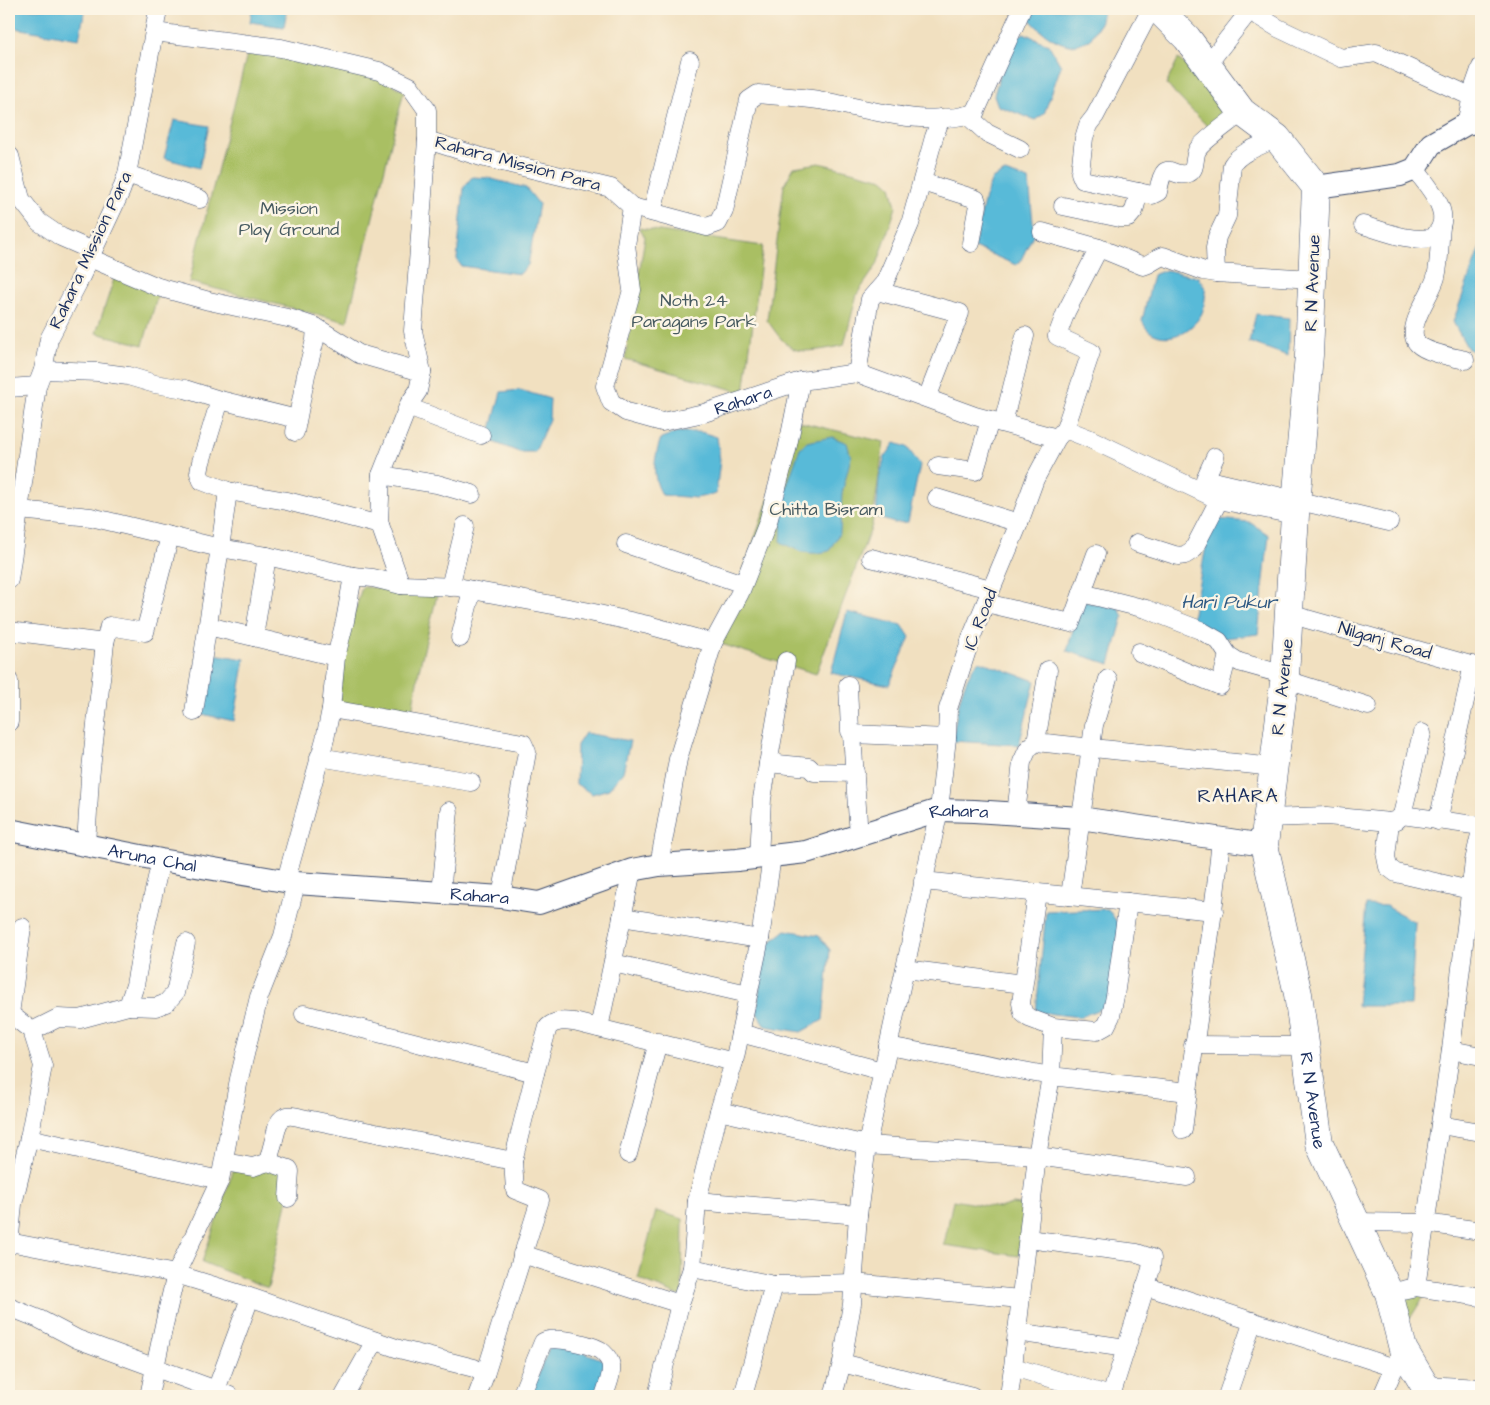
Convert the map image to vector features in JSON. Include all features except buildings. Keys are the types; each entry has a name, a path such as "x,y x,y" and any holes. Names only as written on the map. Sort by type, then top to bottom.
{"main road":[{"path":"1158,9 1187,38 1242,112 1277,138 1316,187"},
{"name":"R N Avenue","path":"1316,187 1309,355 1296,508 1285,677 1264,845 1298,994 1319,1143 1389,1294 1399,1358 1428,1391"}],"street":[{"path":"154,32 158,9"},
{"path":"857,373 870,299 885,282 910,224 941,118 975,113 1022,9"},
{"path":"1154,9 1149,13 1095,116 1085,131 1080,173 1083,180 1152,195 1158,192 1161,176 1165,172 1170,171 1182,174 1189,173 1194,169 1195,155 1200,146 1242,112"},
{"path":"1207,65 1251,10 1278,28 1341,58 1376,54 1472,97"},
{"name":"Rahara Mission Para","path":"9,580 18,510 40,378 49,339 92,254 127,174 154,32 281,48 379,71 410,86 427,110 427,140 481,157 611,188 632,207 707,227 718,223 724,211 749,100 758,94 817,100 916,118 941,118"},
{"path":"652,212 690,61"},
{"path":"1316,187 1400,174 1415,169 1432,144 1474,123 1472,97 1481,67"},
{"path":"967,115 987,133 1020,149"},
{"path":"1216,274 1215,248 1217,237 1227,216 1232,165 1242,156 1277,138"},
{"path":"401,585 380,525 381,475 408,407 418,390 422,372 413,331 427,140"},
{"path":"9,156 21,199 39,222 92,254 158,287 209,301 292,319 316,327 359,354 422,372"},
{"path":"1415,169 1438,203 1442,214 1436,278 1418,315 1414,335 1417,343 1425,348 1465,360"},
{"path":"127,174 200,199"},
{"path":"922,182 976,199 978,205 971,243"},
{"path":"1063,206 1128,218 1134,211 1139,192"},
{"name":"Rahara","path":"632,207 626,245 632,290 605,386 611,402 626,412 662,422 704,413 801,381 787,450 768,522 744,584 713,642 678,759 659,865"},
{"path":"1363,225 1410,239 1422,240 1433,238 1441,227"},
{"path":"1042,232 1098,248 1143,266 1163,256 1216,274 1312,279"},
{"name":"IC Road","path":"832,1396 842,1363 852,1304 858,1215 867,1145 938,810 947,738 948,709 971,638 1019,524 1035,478 1061,433 1091,352 1057,336 1070,304 1098,248"},
{"path":"877,291 960,313 927,398"},
{"path":"9,388 40,378 98,372 185,388 296,425 307,368 315,340 316,327"},
{"path":"938,466 975,471 996,421 1025,336"},
{"path":"801,381 857,373 996,421 1088,438 1219,500 1296,508 1389,522"},
{"path":"220,400 201,462 199,473 202,481 228,491 287,501 380,525"},
{"path":"408,407 481,435"},
{"path":"1215,457 1205,478 1296,508"},
{"path":"381,475 437,484 472,494"},
{"path":"194,712 228,491"},
{"path":"937,498 1019,524"},
{"path":"1137,543 1178,556 1185,555 1193,550 1219,500"},
{"path":"18,510 91,517 220,548 267,556 353,576 373,578 401,585 472,590 585,611 713,642"},
{"path":"450,587 465,526"},
{"path":"86,845 90,778 109,626 145,632 170,536"},
{"path":"626,544 744,584"},
{"path":"871,558 1071,623 1096,554"},
{"path":"254,637 267,556"},
{"path":"149,1396 176,1274 220,1180 239,1079 259,997 283,936 291,882 330,709 336,657 353,576"},
{"path":"460,638 472,590"},
{"path":"1082,593 1146,609 1200,630 1219,641 1228,655 1239,662 1368,706"},
{"name":"Nilganj Road","path":"1289,614 1477,667"},
{"path":"208,626 336,657"},
{"path":"9,630 106,643"},
{"path":"1139,652 1220,686 1228,655"},
{"path":"657,1396 680,1304 692,1268 697,1201 719,1111 734,1062 760,939 765,856 762,799 786,661"},
{"path":"1438,821 1477,667"},
{"path":"1016,814 1022,762 1028,749 1036,742 1048,670"},
{"path":"1070,896 1094,725 1108,679"},
{"path":"848,684 859,836"},
{"path":"9,688 9,722"},
{"path":"330,709 523,743 527,752 501,897"},
{"path":"1422,733 1386,857 1388,868 1396,873 1470,890"},
{"path":"852,734 947,738"},
{"path":"1036,742 1274,767"},
{"path":"318,757 471,782"},
{"path":"768,763 809,767 814,772 855,773"},
{"name":"Rahara","path":"291,882 501,897 539,903 632,870 659,865 806,852 938,810 1080,818 1264,845"},
{"path":"441,893 448,811"},
{"path":"1267,818 1327,816 1438,821 1481,826"},
{"name":"Aruna Chal","path":"9,830 161,860 291,882"},
{"path":"1416,1287 1451,1050 1474,860 1481,830"},
{"path":"1183,1130 1193,1045 1214,911 1221,839"},
{"path":"128,1006 136,985 145,931 161,860"},
{"path":"599,1028 632,870"},
{"path":"923,881 1214,911"},
{"path":"1037,893 1021,1003 1023,1013 1029,1018 1053,1027 1097,1031 1106,1026 1115,996 1128,902"},
{"path":"622,917 760,939"},
{"path":"9,1246 15,1174 29,1138 43,1066 32,1031 9,1013 22,927"},
{"path":"32,1031 58,1018 80,1019 128,1006 156,1007 166,1003 175,994 186,943"},
{"path":"613,963 748,994"},
{"path":"905,969 1023,984"},
{"path":"304,1014 536,1073"},
{"path":"477,1396 540,1200 515,1190 513,1160 548,1027 552,1023 560,1021 574,1022 734,1062"},
{"path":"1009,1396 1037,1156 1050,1076 1053,1027"},
{"path":"740,1033 882,1070"},
{"path":"628,1154 658,1042"},
{"path":"1193,1045 1305,1046"},
{"path":"888,1046 1050,1076 1188,1092"},
{"path":"1451,1050 1481,1056"},
{"path":"719,1111 867,1145 1037,1156 1187,1177"},
{"path":"268,1162 278,1124 281,1118 287,1115 513,1160"},
{"path":"1440,1126 1481,1132"},
{"path":"29,1138 220,1180"},
{"path":"224,1162 253,1167 268,1162 289,1169 288,1198"},
{"path":"697,1201 858,1215"},
{"path":"1356,1222 1426,1223 1481,1231"},
{"path":"1013,1367 1111,1396 1152,1261 1150,1257 1137,1253 1028,1238"},
{"path":"9,1242 176,1274 399,1349 474,1368 485,1375"},
{"path":"522,1254 680,1304"},
{"path":"692,1268 774,1285 854,1283 1020,1300"},
{"path":"743,1396 774,1285"},
{"path":"1145,1286 1252,1321 1399,1358 1382,1396"},
{"path":"1389,1294 1416,1287 1481,1297"},
{"path":"9,1307 39,1319 77,1339 223,1393 250,1298"},
{"path":"1227,1396 1252,1321"},
{"path":"1016,1332 1126,1348"},
{"path":"521,1396 543,1342 548,1339 560,1338 600,1350 606,1356 611,1364 610,1376 604,1396"},
{"path":"344,1396 374,1341"},
{"path":"842,1363 972,1396"},
{"path":"1428,1391 1481,1388"}],"green space":[{"name":"Mission Play Ground","path":"247,54 283,54 382,78 404,91 347,322 189,282"},
{"path":"1178,59 1216,89 1233,108 1210,129 1166,84"},
{"path":"819,163 883,179 891,186 896,207 877,265 857,294 844,345 804,351 794,349 782,340 767,320 784,185 794,167"},
{"name":"Noth 24 Paragans Park","path":"639,228 763,246 744,393 625,359 645,237"},
{"path":"115,276 159,291 143,345 96,333"},
{"name":"Chitta Bisram","path":"796,421 884,442 872,525 816,674 718,643"},
{"path":"362,587 438,591 419,670 411,718 336,706 342,656"},
{"path":"295,1167 268,1288 202,1262 234,1168"},
{"path":"953,1200 999,1208 1012,1204 1026,1206 1019,1256 944,1245"},
{"path":"656,1211 683,1219 682,1297 638,1279"},
{"path":"1385,1273 1426,1293 1404,1328"}],"water":[{"path":"11,9 85,9 79,39 9,27"},
{"path":"252,9 287,9 284,27 250,22"},
{"path":"1031,9 1103,9 1101,21 1090,40 1072,45 1053,39 1037,27 1029,18"},
{"path":"1024,33 1049,45 1061,66 1044,114 1035,120 998,106 994,95 1009,42"},
{"path":"174,120 209,126 199,168 164,158"},
{"path":"1005,172 1029,180 1034,233 1020,262 1016,265 974,247 985,197 992,179"},
{"path":"472,177 488,178 526,188 539,204 528,265 520,274 461,266 457,259 464,187"},
{"path":"1481,244 1481,354 1468,349 1453,322"},
{"path":"1166,270 1198,277 1206,289 1203,310 1198,320 1179,334 1164,337 1149,331 1142,321 1153,275"},
{"path":"1256,314 1289,318 1288,356 1249,342"},
{"path":"520,390 550,399 549,419 535,452 519,452 488,440 501,392"},
{"path":"678,432 701,432 717,437 720,460 716,494 696,498 662,495 655,474 657,453 661,438"},
{"path":"832,437 847,443 851,457 842,493 840,532 829,551 804,552 781,542 783,497 800,448 807,442"},
{"path":"895,443 907,447 920,465 908,522 894,523 876,517 879,478 885,457"},
{"name":"Hari Pukur","path":"1218,519 1249,522 1269,535 1258,634 1218,639 1191,623 1209,531"},
{"path":"1081,601 1119,608 1123,617 1110,664 1067,651"},
{"path":"847,612 902,625 910,637 889,685 831,673"},
{"path":"207,653 245,659 234,721 197,713"},
{"path":"979,661 1035,681 1019,745 952,741 963,688 967,678"},
{"path":"585,733 630,741 623,772 609,789 592,794 576,784 577,745"},
{"path":"1366,905 1386,906 1415,922 1411,1006 1357,1006"},
{"path":"1108,909 1119,925 1110,1005 1080,1017 1036,1012 1046,911"},
{"path":"786,930 819,936 830,950 823,1020 801,1032 765,1026 757,1013 764,947"},
{"path":"552,1340 609,1362 598,1396 530,1396"}],"district":[{"name":"RAHARA","path":"1238,795"}]}
